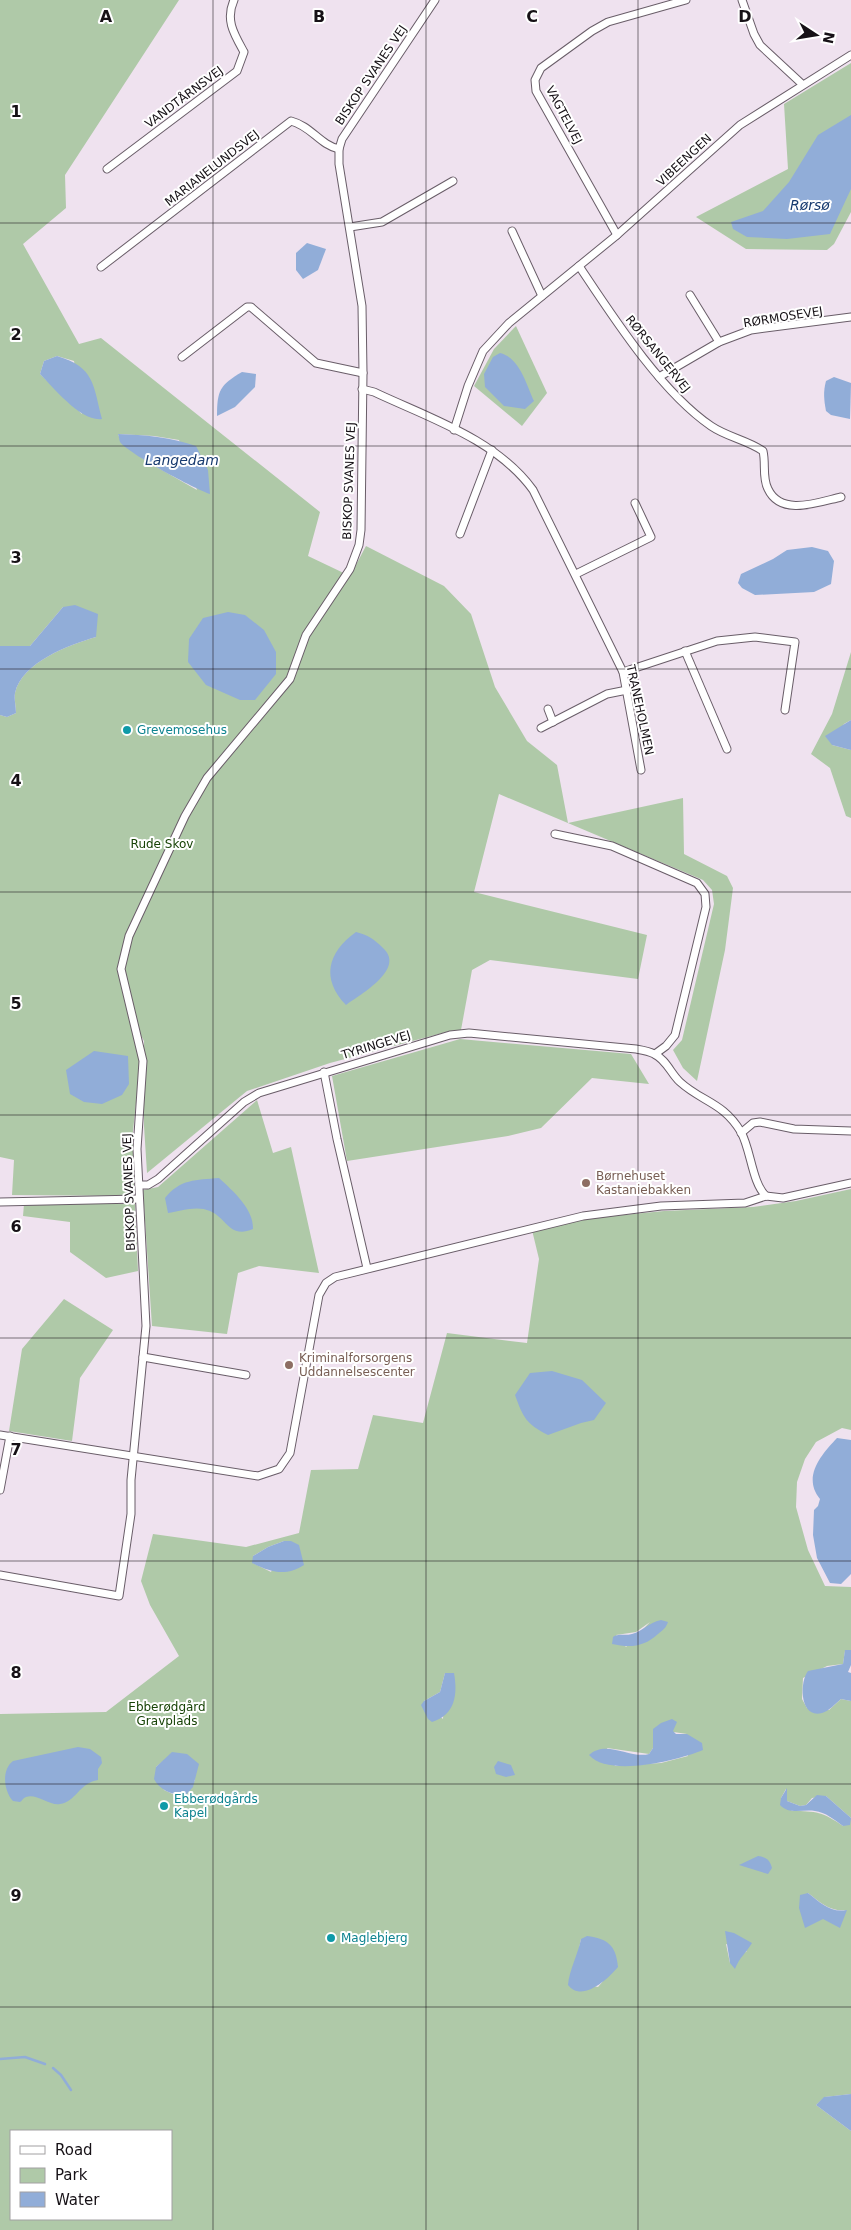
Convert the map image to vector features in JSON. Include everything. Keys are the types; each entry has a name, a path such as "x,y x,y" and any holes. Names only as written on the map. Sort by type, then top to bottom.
{"street":[{"name":"VANDTÅRNSVEJ","path":"107,169 237,71 244,52 232,31 229,20 234,0"},
{"name":"BISKOP SVANES VEJ","path":"0,1575 119,1596 130,1514 133,1457 146,1326 137,1149 143,1060 122,969 123,954 129,936 194,801 216,765 290,679 306,635 350,569 359,545 363,373 362,306 339,164 339,149 342,139 435,0"},
{"name":"VAGTELVEJ","path":"617,235 536,91 535,80 541,68 592,31 608,22 686,0"},
{"path":"742,0 760,45 802,84"},
{"name":"VIBEENGEN","path":"454,430 468,386 483,351 509,322 617,235 740,125 802,84 851,55"},
{"name":"MARIANELUNDSVEJ","path":"101,267 291,121 302,124 328,147 339,149"},
{"path":"350,227 382,222 452,181"},
{"path":"512,231 542,296"},
{"name":"RØRSANGERVEJ","path":"579,266 659,377 687,407 711,426 763,451 768,489 776,500 785,505 796,506 841,496"},
{"path":"690,295 719,342"},
{"path":"182,357 247,307 252,307 316,363 363,373"},
{"name":"RØRMOSEVEJ","path":"659,377 719,342 751,330 851,317"},
{"name":"TRANEHOLMEN","path":"362,389 374,392 492,450 523,475 534,490 623,672 641,770"},
{"path":"460,534 492,450"},
{"path":"576,574 651,537 635,503"},
{"path":"623,672 717,641 755,637 795,642 785,710"},
{"path":"686,651 727,749"},
{"path":"541,728 607,694 627,690"},
{"path":"548,709 553,722"},
{"path":"555,834 612,846 697,883 705,894 706,907 675,1035 666,1046 655,1054 684,1085 719,1106 741,1133 749,1151 761,1191 766,1196"},
{"name":"TYRINGEVEJ","path":"139,1185 148,1185 158,1179 244,1102 259,1093 450,1034 468,1033 636,1049 655,1054"},
{"path":"324,1072 336,1139 367,1268"},
{"path":"741,1133 753,1123 760,1122 794,1130 851,1131"},
{"path":"0,1435 258,1476 279,1469 290,1453 321,1290 335,1277 583,1216 661,1206 745,1203 766,1196 784,1198 851,1183"},
{"path":"0,1202 139,1199"},
{"path":"143,1357 246,1375"},
{"path":"0,1490 10,1436"}],"green space":[{"name":"Rude Skov","path":"0,0 179,0 65,175 66,208 23,244 79,344 101,338 320,512 308,556 350,576 366,546 444,586 471,614 495,687 527,741 557,765 568,823 683,798 684,854 727,876 733,888 725,950 697,1081 683,1068 673,1050 682,1040 714,904 712,890 703,880 499,794 474,892 647,935 638,979 490,960 472,970 461,1030 450,1031 330,1063 247,1091 147,1173 144,1126 144,1041 132,1019 140,1065 133,1131 134,1187 127,1196 12,1195 14,1160 0,1157 0,715 7,717 16,713 15,693 19,682 27,672 48,656 96,637 63,607 30,646 0,646","holes":["57,356 74,361 82,414 40,374 44,361","118,434 154,436 179,440 197,490 146,461 121,442"]},
{"path":"851,63 851,212 834,244 827,250 746,249 696,217 788,169 784,104"},
{"path":"516,326 547,393 522,426 474,386 494,349"},
{"path":"851,652 851,720 844,724 832,745 851,750 851,818 846,816 830,768 811,754 832,714"},
{"path":"460,1039 631,1054 649,1084 592,1078 541,1128 508,1136 347,1161 332,1076"},
{"path":"257,1100 273,1153 291,1147 319,1273 259,1266 238,1273 227,1334 152,1326 143,1190 158,1187"},
{"name":"Ebberødgård Gravplads","path":"851,1189 851,1430 842,1428 816,1442 805,1459 797,1482 796,1507 808,1550 825,1586 851,1587 851,1650 845,1651 843,1664 827,1666 803,1678 802,1699 807,1708 829,1710 841,1699 851,1701 851,1818 851,2094 825,2097 816,2105 851,2131 851,2230 0,2230 0,1714 106,1712 179,1656 150,1605 141,1581 153,1534 246,1547 299,1533 311,1470 358,1469 373,1415 423,1423 447,1333 527,1343 539,1259 532,1230 593,1218 664,1211 753,1207 796,1201","holes":["284,1541 271,1572 253,1563 253,1556 268,1547","650,1622 626,1647 616,1635 636,1632","445,1673 443,1719 424,1701 440,1692","653,1729 687,1734 688,1756 661,1763 615,1766 607,1748 649,1754 653,1748","163,1761 195,1777 186,1795 177,1796 164,1790 156,1767","786,1789 787,1801 800,1806 806,1805 812,1798 826,1796 851,1818 843,1826 819,1813 792,1811 781,1798","808,1893 831,1908 847,1910 815,1921 805,1927","581,1939 604,1980 598,1987 569,1980 577,1958","726,1944 747,1951 730,1963"]},
{"path":"24,1204 135,1204 138,1271 106,1278 70,1252 70,1222 23,1216"},
{"path":"64,1299 113,1330 80,1378 72,1441 9,1431 22,1349"}],"water":[{"name":"Rørsø","path":"851,115 851,189 830,234 787,239 747,237 733,229 731,222 763,211 789,182 818,135"},
{"path":"307,243 326,249 318,270 303,279 296,270 296,253"},
{"path":"500,353 513,360 522,372 534,401 525,409 504,406 485,387 484,374 493,357"},
{"path":"57,356 69,360 86,372 94,387 102,419 94,419 77,410 40,374 44,361"},
{"path":"242,372 256,374 255,387 235,407 217,416 221,389"},
{"path":"834,377 851,383 850,419 831,415 826,411 825,385 826,381"},
{"name":"Langedam","path":"118,434 177,440 196,446 208,470 210,494 177,479 148,462 120,442"},
{"path":"812,547 828,551 834,561 831,584 814,592 755,595 742,588 738,583 741,574 773,559 787,550"},
{"path":"75,605 98,614 96,637 48,656 27,672 19,682 15,693 16,713 7,717 0,715 0,646 30,646 63,607"},
{"path":"228,612 245,615 264,630 276,652 276,674 255,700 240,700 206,685 188,662 189,639 203,618"},
{"path":"851,720 851,750 832,745 825,736"},
{"path":"356,932 364,934 377,942 389,956 389,964 379,980 346,1005 333,986 331,967 339,949"},
{"path":"94,1051 128,1056 129,1084 122,1095 102,1104 84,1102 70,1094 66,1070"},
{"path":"219,1178 242,1201 250,1214 253,1229 245,1231 233,1230 216,1214 200,1208 168,1213 165,1198 177,1187 203,1179"},
{"path":"552,1371 582,1380 606,1403 594,1420 548,1435 526,1419 515,1395 530,1373"},
{"path":"837,1438 851,1440 851,1574 841,1584 830,1583 817,1558 813,1535 814,1510 818,1506 820,1499 815,1491 813,1475 820,1459"},
{"path":"284,1541 291,1541 299,1545 304,1565 291,1571 278,1572 252,1563 253,1556 268,1547"},
{"path":"661,1620 668,1622 666,1626 647,1642 631,1646 612,1644 613,1637 615,1636 632,1634"},
{"path":"845,1650 851,1650 851,1665 848,1672 851,1673 851,1701 841,1699 830,1709 822,1713 809,1711 803,1699 805,1676 808,1671 843,1664"},
{"path":"445,1673 454,1673 455,1696 446,1714 432,1722 428,1719 421,1705 424,1701 440,1692"},
{"path":"672,1719 677,1722 673,1731 676,1734 687,1734 702,1743 703,1750 662,1762 628,1766 599,1762 589,1755 603,1749 642,1755 649,1754 653,1748 653,1729 661,1723"},
{"path":"78,1747 90,1749 101,1757 102,1763 98,1769 98,1780 86,1785 65,1803 56,1804 30,1796 20,1802 13,1801 6,1787 5,1775 13,1761"},
{"path":"172,1752 187,1754 199,1764 193,1787 186,1795 167,1792 154,1779 156,1767"},
{"path":"498,1761 511,1765 515,1775 506,1777 496,1774 494,1767"},
{"path":"787,1788 787,1801 800,1806 806,1805 817,1795 826,1796 851,1818 850,1825 843,1826 819,1812 792,1811 784,1808 780,1805 781,1798"},
{"path":"758,1856 769,1861 772,1868 768,1874 739,1865"},
{"path":"808,1893 831,1909 847,1910 840,1928 823,1919 805,1928 799,1908 800,1895"},
{"path":"725,1931 734,1933 752,1943 735,1969 730,1963"},
{"path":"587,1936 606,1941 610,1944 615,1953 618,1967 594,1987 587,1990 574,1990 568,1985 570,1974 581,1939"},
{"path":"851,2094 851,2131 816,2105 824,2097"}],"waterway":[{"path":"0,2059 25,2057 45,2064"},
{"path":"53,2068 61,2075 71,2090"}],"place":[{"name":"Grevemosehus","path":"127,730"},
{"name":"Børnehuset Kastaniebakken","path":"586,1183"},
{"name":"Kriminalforsorgens Uddannelsescenter","path":"289,1365"},
{"name":"Ebberødgårds Kapel","path":"164,1806"},
{"name":"Maglebjerg","path":"331,1938"}]}
